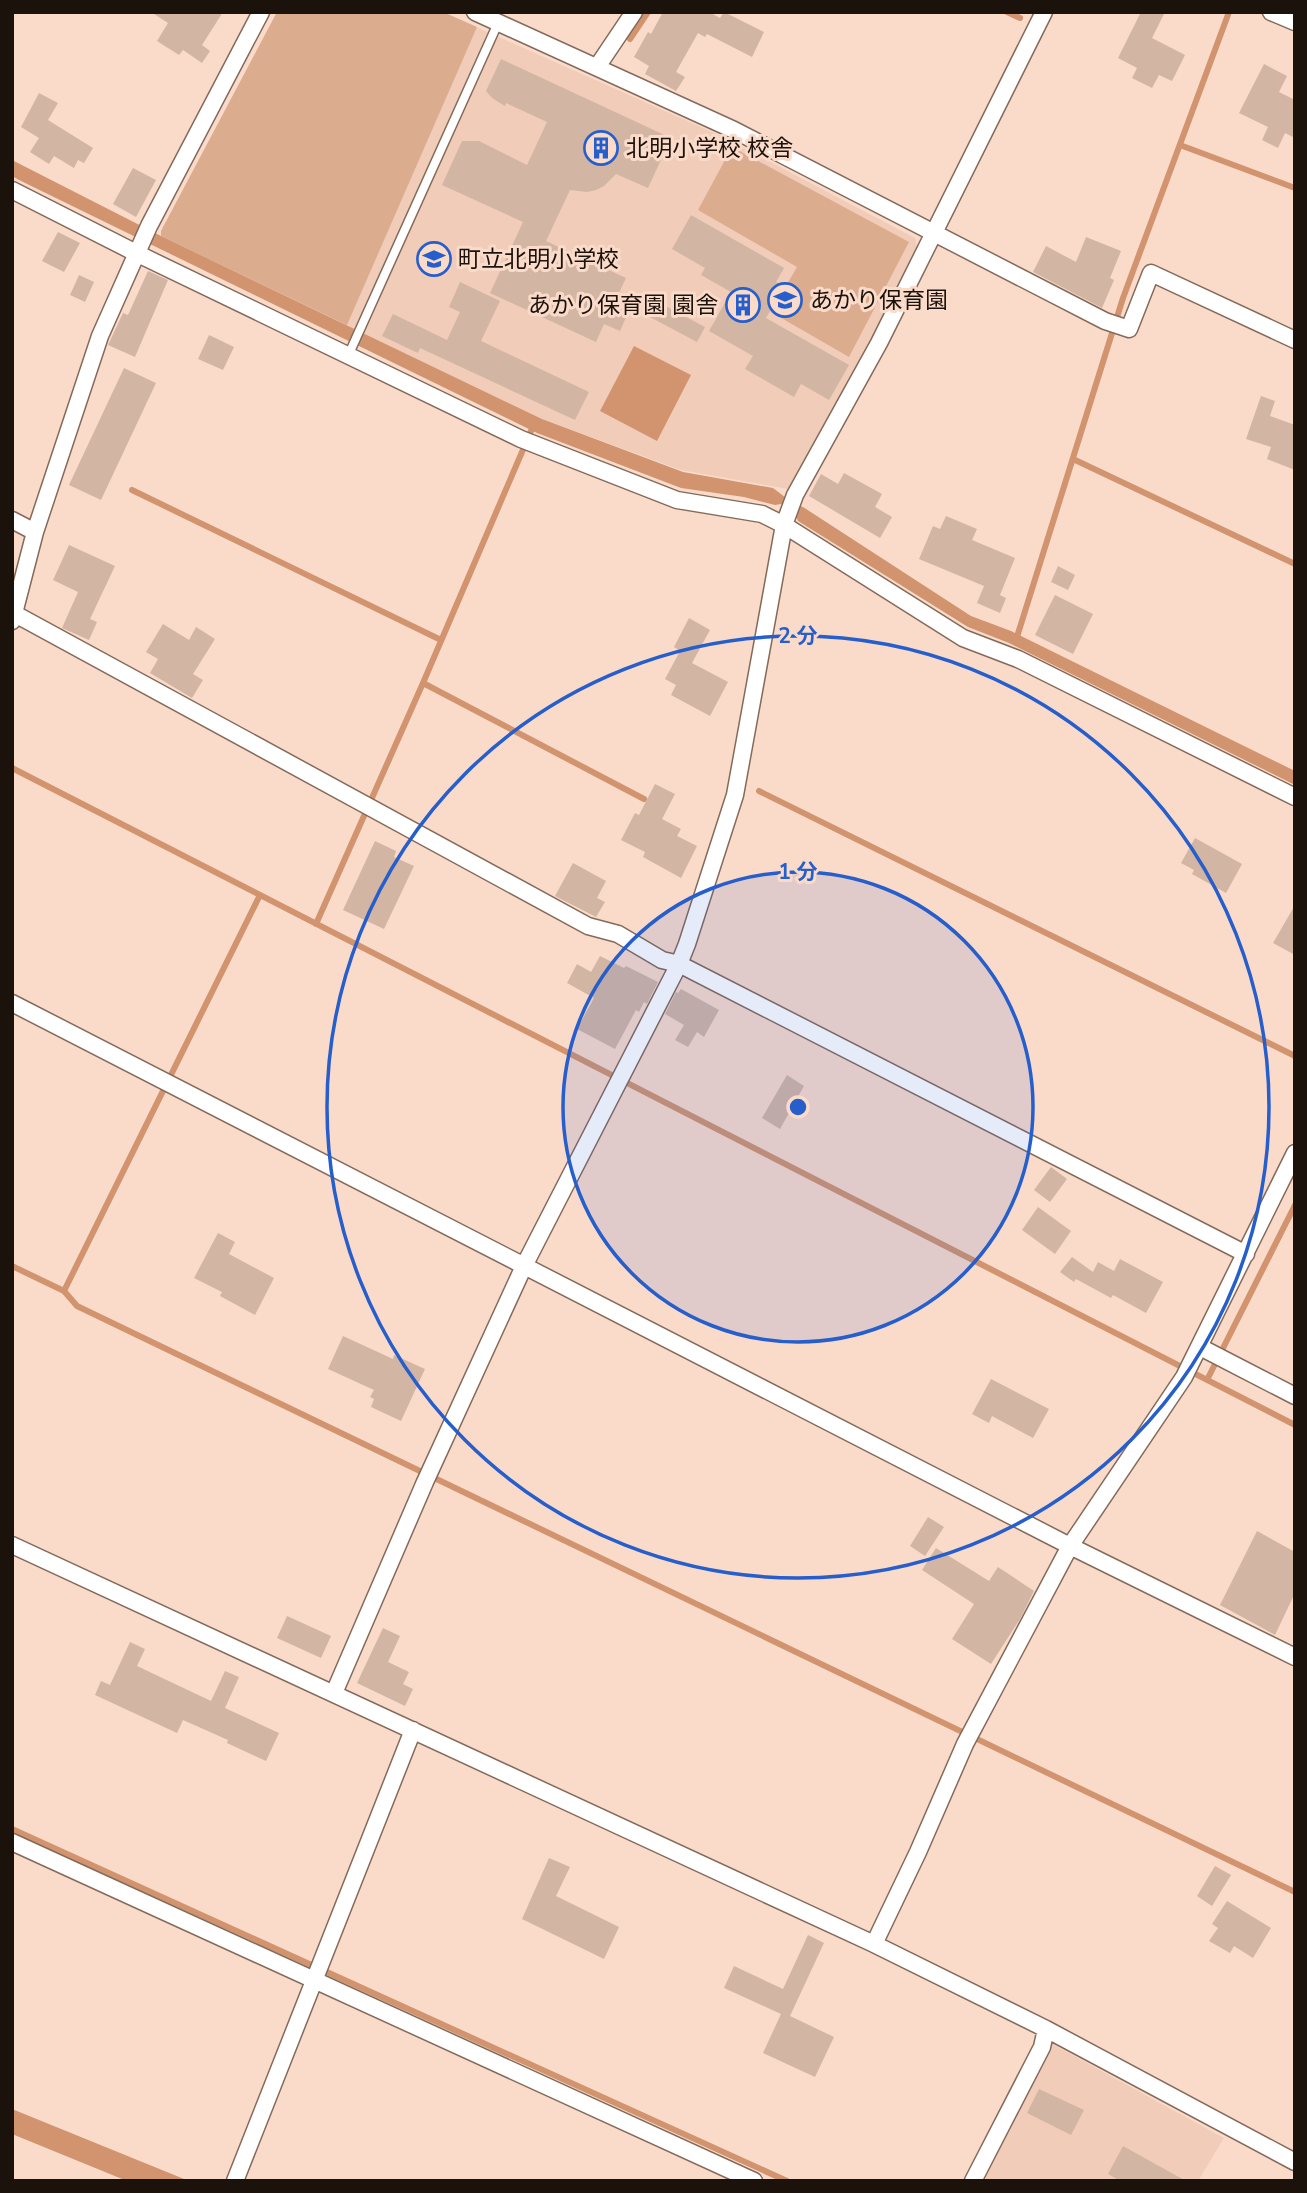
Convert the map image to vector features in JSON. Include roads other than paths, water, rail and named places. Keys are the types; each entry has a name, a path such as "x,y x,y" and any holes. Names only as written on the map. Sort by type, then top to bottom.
{"street":[{"path":"261,12 149,226 100,336 35,533 14,617 588,926 618,934 663,960 679,964 1246,1254"},
{"path":"597,67 634,12"},
{"path":"334,1693 524,1266 687,944 735,795 785,520 795,495 879,343 1044,12"},
{"path":"1271,12 1295,22"},
{"path":"489,16 734,130 1105,321 1129,329 1151,273 1295,340"},
{"path":"12,190 350,352 527,441 677,500 785,520 963,638 1018,659 1295,797"},
{"path":"12,520 35,533"},
{"path":"12,1003 1070,1546 1295,1657"},
{"path":"874,1944 969,1737 1070,1546 1188,1370 1213,1354 1246,1254 1295,1153"},
{"path":"1213,1354 1295,1396"},
{"path":"12,1545 874,1944 1046,2029 1295,2162"},
{"path":"235,2181 413,1730"},
{"path":"12,1842 318,1972 754,2181"},
{"path":"973,2181 1042,2047 1046,2029"}],"lane":[{"path":"350,352 489,16"}],"waterway":[{"path":"630,39 648,12"},
{"path":"1007,12 1020,18"},
{"path":"1016,640 1123,298 1229,12"},
{"path":"1180,145 1295,188"},
{"path":"316,924 534,424"},
{"path":"1073,459 1295,564"},
{"path":"132,490 441,640"},
{"path":"423,683 644,799"},
{"path":"12,768 1295,1425"},
{"path":"759,791 1295,1056"},
{"path":"12,1266 64,1291 260,895"},
{"path":"1207,1380 1295,1205"},
{"path":"64,1291 77,1306 1295,1892"},
{"path":"12,1829 787,2181"}],"place":[{"name":"北明小学校 校舎","path":"601,148"},
{"name":"町立北明小学校","path":"434,259"},
{"name":"あかり保育園","path":"785,300"},
{"name":"あかり保育園 園舎","path":"743,305"}]}
